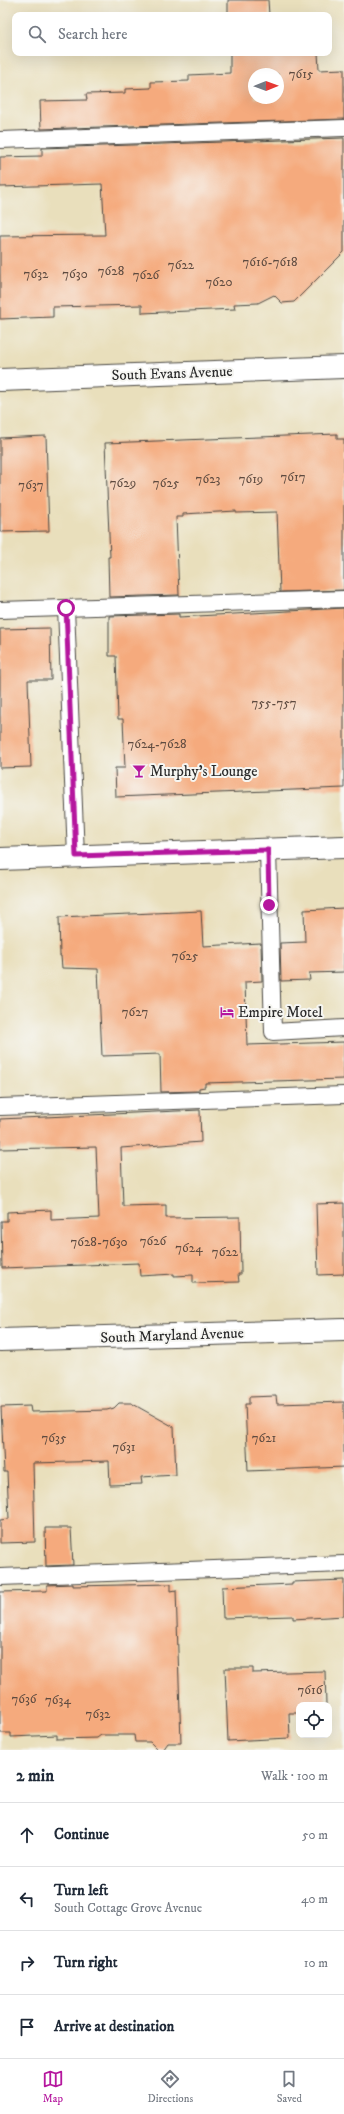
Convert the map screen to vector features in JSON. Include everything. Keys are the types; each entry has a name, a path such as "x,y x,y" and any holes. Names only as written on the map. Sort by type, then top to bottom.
{"street":[{"name":"South Evans Avenue","path":"0,380 344,367"},
{"path":"0,859 344,847"},
{"name":"South Maryland Avenue","path":"0,1340 344,1330"}],"lane":[{"path":"0,140 344,128"},
{"path":"0,610 344,599"},
{"path":"66,608 76,856"},
{"path":"268,850 273,1032 344,1028"},
{"path":"0,1107 344,1094"},
{"path":"0,1577 344,1564"}],"building":[{"path":"228,0 268,0 269,12 228,12"},
{"path":"230,56 318,56 319,70 344,69 344,119 41,129 40,101 87,100 86,94 125,93 125,89 151,88 151,82 189,81 189,75 230,73"},
{"path":"344,138 344,252 294,302 282,303 274,295 258,303 234,304 235,309 142,313 142,305 53,307 53,317 0,319 0,236 105,235 102,184 0,187 0,157 42,156 42,148"},
{"path":"337,434 337,439 344,439 344,590 280,592 277,512 236,513 236,511 183,514 183,517 176,517 179,595 109,597 108,557 110,557 105,443"},
{"path":"46,436 49,531 0,532 0,438"},
{"path":"344,608 344,788 116,797 115,768 125,768 123,719 118,719 116,656 109,656 109,616 179,614 179,617"},
{"path":"50,628 51,680 28,680 31,767 0,768 0,629"},
{"path":"344,908 344,972 309,973 310,980 281,981 280,943 305,942 304,910"},
{"path":"201,911 203,946 261,943 262,981 245,982 247,1045 344,1042 344,1079 205,1083 205,1087 199,1088 199,1091 161,1092 160,1054 102,1056 98,969 62,968 60,956 59,917"},
{"path":"200,1110 201,1142 121,1148 123,1206 166,1205 166,1218 240,1217 241,1274 238,1274 239,1282 193,1283 193,1275 174,1276 174,1274 140,1276 139,1263 2,1268 1,1221 7,1221 7,1212 51,1210 51,1220 99,1218 96,1147 0,1149 0,1119"},
{"path":"344,1203 344,1274 318,1275 316,1204"},
{"path":"276,1396 277,1404 344,1402 344,1467 248,1471 245,1404 249,1404 249,1397"},
{"path":"119,1403 131,1403 174,1427 176,1475 141,1477 142,1484 110,1485 109,1461 33,1463 35,1542 0,1543 0,1520 9,1519 7,1472 4,1472 1,1407 30,1406 31,1412 107,1410 114,1408"},
{"path":"45,1528 71,1528 73,1565 46,1566"},
{"path":"344,1580 344,1616 293,1619 293,1616 223,1618 222,1587"},
{"path":"73,1584 73,1586 171,1584 171,1591 176,1590 181,1743 168,1743 163,1750 158,1750 150,1742 135,1742 134,1735 101,1735 97,1738 57,1739 57,1735 11,1737 11,1733 0,1733 0,1592 47,1591 47,1585"},
{"path":"225,1668 253,1668 253,1673 325,1671 326,1702 296,1702 296,1713 289,1713 290,1738 228,1741"}],"place":[{"name":"Murphy's Lounge","path":"139,771"},
{"name":"Empire Motel","path":"227,1012"}],"route":[{"path":"66,608 76,856 268,850 269,905"}]}
